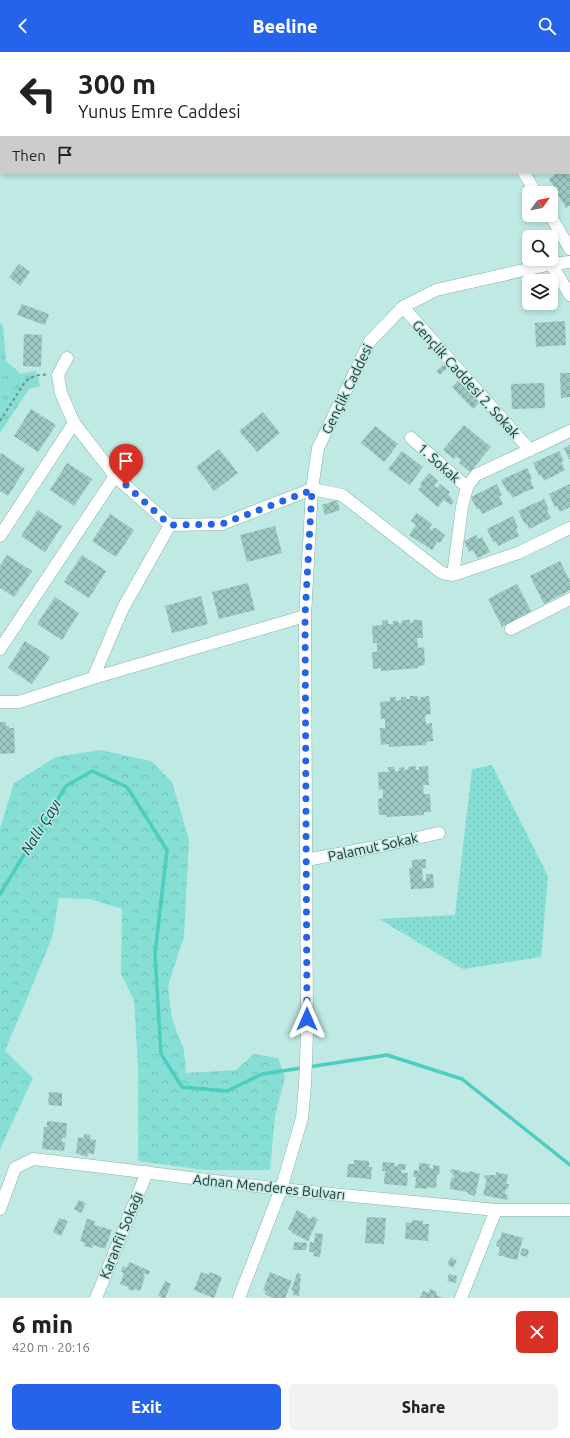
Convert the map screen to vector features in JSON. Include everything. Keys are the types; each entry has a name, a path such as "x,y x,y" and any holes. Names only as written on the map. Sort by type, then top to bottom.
{"street":[{"path":"525,174 532,186"},
{"path":"554,222 570,249"},
{"name":"Gençlik Caddesi","path":"558,263 570,262"},
{"name":"Gençlik Caddesi","path":"239,1298 281,1189 302,1118 307,1035 305,616 312,490 318,448 370,341 403,307 436,290 542,266"},
{"path":"552,266 570,295"},
{"name":"Gençlik Caddesi 2. Sokak","path":"403,307 530,450"},
{"path":"68,358 58,375 61,393 74,423 115,476 170,525 222,524 312,490 342,495 442,573 454,574 518,553 570,528"},
{"path":"0,536 74,423"},
{"path":"454,574 462,507 467,488 476,475 570,431"},
{"name":"1. Sokak","path":"411,438 467,488"},
{"path":"0,649 115,476"},
{"path":"93,678 123,608 170,525"},
{"path":"511,629 570,599"},
{"path":"0,702 19,702 93,678 305,616"},
{"name":"Palamut Sokak","path":"306,860 382,846 439,833"},
{"name":"Adnan Menderes Bulvarı","path":"0,1209 15,1168 33,1160 147,1172 281,1189 496,1210 570,1210"},
{"name":"Karanfil Sokağı","path":"96,1298 147,1172"},
{"path":"461,1298 496,1210"}],"path":[{"path":"0,420 25,382 30,377 41,374 58,375"}],"green space":[{"path":"0,323 3,325 6,361 21,374 36,371 40,386 29,389 0,433"},
{"path":"100,750 151,761 172,782 189,840 184,936 168,986 172,1019 184,1050 186,1073 236,1070 254,1054 278,1058 285,1077 275,1116 270,1170 205,1170 138,1161 138,1067 134,1000 121,974 122,909 90,899 59,898 52,938 5,1051 33,1078 0,1149 0,828 14,783 56,757"},
{"path":"492,765 548,876 541,957 463,969 379,919 455,915 472,769"}],"building":[{"path":"556,174 570,174 570,205 566,208 558,194 558,186 553,186 549,179"},
{"path":"19,264 30,272 20,286 9,277"},
{"path":"22,304 49,314 45,325 17,315"},
{"path":"565,321 566,345 536,347 535,323"},
{"path":"24,334 42,335 41,367 23,366"},
{"path":"446,363 449,366 440,375 436,371"},
{"path":"560,373 570,373 570,397 561,398"},
{"path":"458,381 479,403 473,409 452,387"},
{"path":"544,383 545,408 512,409 511,384"},
{"path":"31,409 56,425 38,452 14,436"},
{"path":"263,412 280,433 257,452 239,431"},
{"path":"464,425 491,447 470,472 459,463 461,460 456,456 454,459 443,450"},
{"path":"375,426 398,444 384,462 361,443"},
{"path":"570,445 570,461 564,448"},
{"path":"219,449 238,473 214,491 196,467"},
{"path":"402,451 423,467 410,485 388,469"},
{"path":"559,451 564,461 561,462 565,470 544,481 541,475 539,476 533,463"},
{"path":"1,453 25,469 8,496 0,491"},
{"path":"67,463 92,479 74,506 50,490"},
{"path":"527,468 532,478 530,480 534,488 512,498 510,492 508,493 501,480"},
{"path":"429,473 438,481 434,486 437,488 440,484 450,492 448,495 454,501 451,505 444,500 438,507 418,490 422,486 420,484"},
{"path":"497,484 502,495 499,496 503,504 482,514 479,508 477,509 471,497"},
{"path":"570,484 570,507 560,512 557,506 555,507 549,494"},
{"path":"544,499 549,509 547,511 551,518 529,529 527,523 525,524 518,511"},
{"path":"337,500 340,510 325,515 322,505"},
{"path":"38,510 62,526 45,552 21,536"},
{"path":"417,513 432,524 429,529 432,531 434,527 445,535 440,543 437,542 432,550 409,535 416,525 411,521"},
{"path":"110,514 134,530 116,557 92,541"},
{"path":"513,516 518,527 516,528 519,536 498,546 496,541 493,542 487,529"},
{"path":"275,526 282,553 247,562 240,535"},
{"path":"476,535 478,539 482,537 490,552 477,558 473,550 469,552 464,541"},
{"path":"7,555 32,571 14,597 0,588 0,566"},
{"path":"82,555 106,571 89,598 64,582"},
{"path":"560,561 570,581 570,590 544,604 530,576"},
{"path":"248,583 255,610 219,619 212,592"},
{"path":"517,584 531,611 502,627 488,599"},
{"path":"201,596 208,624 172,633 165,606"},
{"path":"55,597 79,613 62,640 37,624"},
{"path":"388,620 388,624 393,624 393,621 402,623 402,620 410,620 410,623 413,623 413,620 422,620 423,638 417,638 418,648 424,647 425,665 418,666 418,668 381,671 381,668 373,669 372,652 377,652 377,643 373,643 372,626 382,625 382,621"},
{"path":"25,641 50,657 32,684 8,668"},
{"path":"410,696 418,696 418,700 420,700 420,697 429,696 431,714 425,715 426,724 432,723 433,741 426,742 426,745 389,747 389,744 381,745 380,728 385,728 385,719 381,719 380,702 390,701 390,697 396,697 396,701 401,700 401,697 410,699"},
{"path":"0,722 6,722 6,726 9,726 9,728 14,728 15,753 0,754"},
{"path":"416,766 416,770 419,770 419,767 428,766 429,785 423,785 424,794 430,794 431,812 424,812 424,815 387,817 387,815 379,815 378,799 383,798 383,789 379,790 378,772 389,772 388,767 394,767 395,771 399,771 399,768 404,767 404,770 408,769 408,767"},
{"path":"426,859 426,868 422,868 423,881 426,881 426,874 433,874 434,888 411,889 409,868 412,868 412,860"},
{"path":"49,1092 62,1093 62,1106 48,1105"},
{"path":"47,1121 67,1123 66,1138 62,1138 62,1142 65,1142 64,1151 42,1149 44,1127 47,1127"},
{"path":"84,1134 91,1135 90,1139 96,1140 94,1154 88,1153 87,1157 76,1153 78,1137 84,1138"},
{"path":"354,1160 369,1161 369,1167 372,1167 371,1179 347,1177 348,1164 354,1164"},
{"path":"383,1162 395,1163 394,1166 397,1167 398,1164 406,1164 405,1170 401,1170 401,1173 408,1173 407,1186 384,1184 385,1171 382,1171"},
{"path":"419,1163 430,1164 429,1168 433,1169 433,1165 440,1166 439,1175 437,1174 436,1188 415,1188 416,1177 413,1177 414,1170 419,1171"},
{"path":"451,1169 461,1171 461,1173 469,1173 469,1171 480,1174 475,1196 468,1194 468,1192 450,1189 451,1177 454,1178 454,1175 452,1175 453,1173 450,1172"},
{"path":"496,1172 508,1175 506,1184 509,1184 505,1194 508,1195 507,1200 483,1195 487,1179 484,1178 485,1175 496,1175"},
{"path":"79,1200 86,1203 81,1213 74,1209"},
{"path":"297,1210 306,1215 306,1217 311,1219 312,1216 318,1219 308,1241 292,1233 293,1232 288,1229"},
{"path":"367,1217 386,1218 384,1244 365,1243"},
{"path":"59,1218 68,1221 61,1236 53,1232"},
{"path":"87,1219 95,1221 94,1225 112,1230 105,1249 93,1245 92,1248 84,1246 85,1243 80,1241"},
{"path":"412,1220 423,1221 423,1224 429,1224 428,1241 405,1239 406,1222 412,1223"},
{"path":"502,1232 523,1238 517,1260 498,1255 500,1247 496,1246 498,1239 500,1240"},
{"path":"315,1233 323,1234 320,1257 313,1256 314,1252 309,1252 310,1242 314,1243"},
{"path":"294,1242 307,1243 306,1250 293,1250"},
{"path":"522,1248 529,1250 527,1257 520,1255"},
{"path":"451,1257 457,1261 453,1268 447,1264"},
{"path":"129,1262 150,1271 148,1275 144,1273 143,1276 145,1277 140,1291 134,1289 133,1291 128,1289 129,1287 120,1284 124,1273 121,1272 123,1266 127,1268"},
{"path":"201,1272 209,1275 210,1272 222,1277 214,1298 194,1290"},
{"path":"270,1272 292,1281 285,1298 273,1298 265,1294 266,1291 263,1290"},
{"path":"297,1273 301,1274 299,1296 293,1295 294,1291 291,1291"},
{"path":"449,1274 457,1276 456,1283 447,1281"},
{"path":"165,1281 171,1284 165,1298 163,1298 158,1296"},
{"path":"430,1289 437,1292 436,1295 443,1298 420,1298 423,1291 429,1293"}],"waterway":[{"name":"Nallı Çayı","path":"0,894 66,786 92,771 127,787 167,850 155,954 161,1054 182,1087 227,1091 262,1074 387,1055 462,1079 570,1165"}],"route":[{"path":"126,485 170,525 222,524 312,490 305,616 307,1019"}]}
